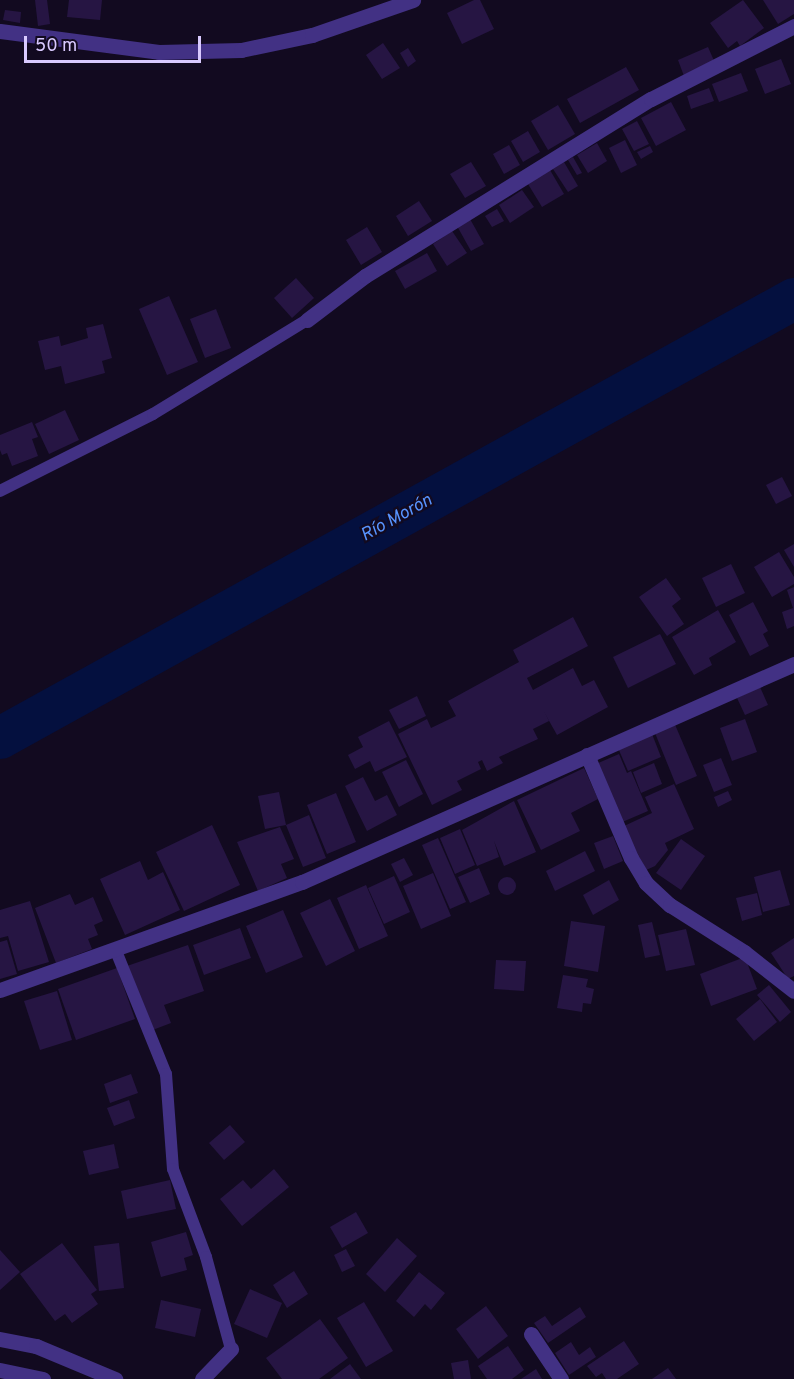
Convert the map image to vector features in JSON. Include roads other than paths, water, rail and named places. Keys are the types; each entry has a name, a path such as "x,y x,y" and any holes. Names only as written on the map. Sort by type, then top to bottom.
{"street":[{"path":"0,31 159,52 241,50 312,35 413,0"},
{"path":"307,320 365,276 651,99 794,26"},
{"path":"0,990 116,951 302,882 794,664"},
{"path":"587,755 646,883 670,904 744,952 794,991"},
{"path":"531,1334 561,1379"},
{"path":"0,1339 36,1346 115,1379"},
{"path":"202,1379 231,1349"},
{"path":"0,1370 43,1379"}],"lane":[{"path":"0,492 153,414 307,320"},
{"path":"116,951 166,1074 173,1169 206,1257 231,1349"}],"waterway":[{"name":"Río Morón","path":"0,738 794,299"}]}
